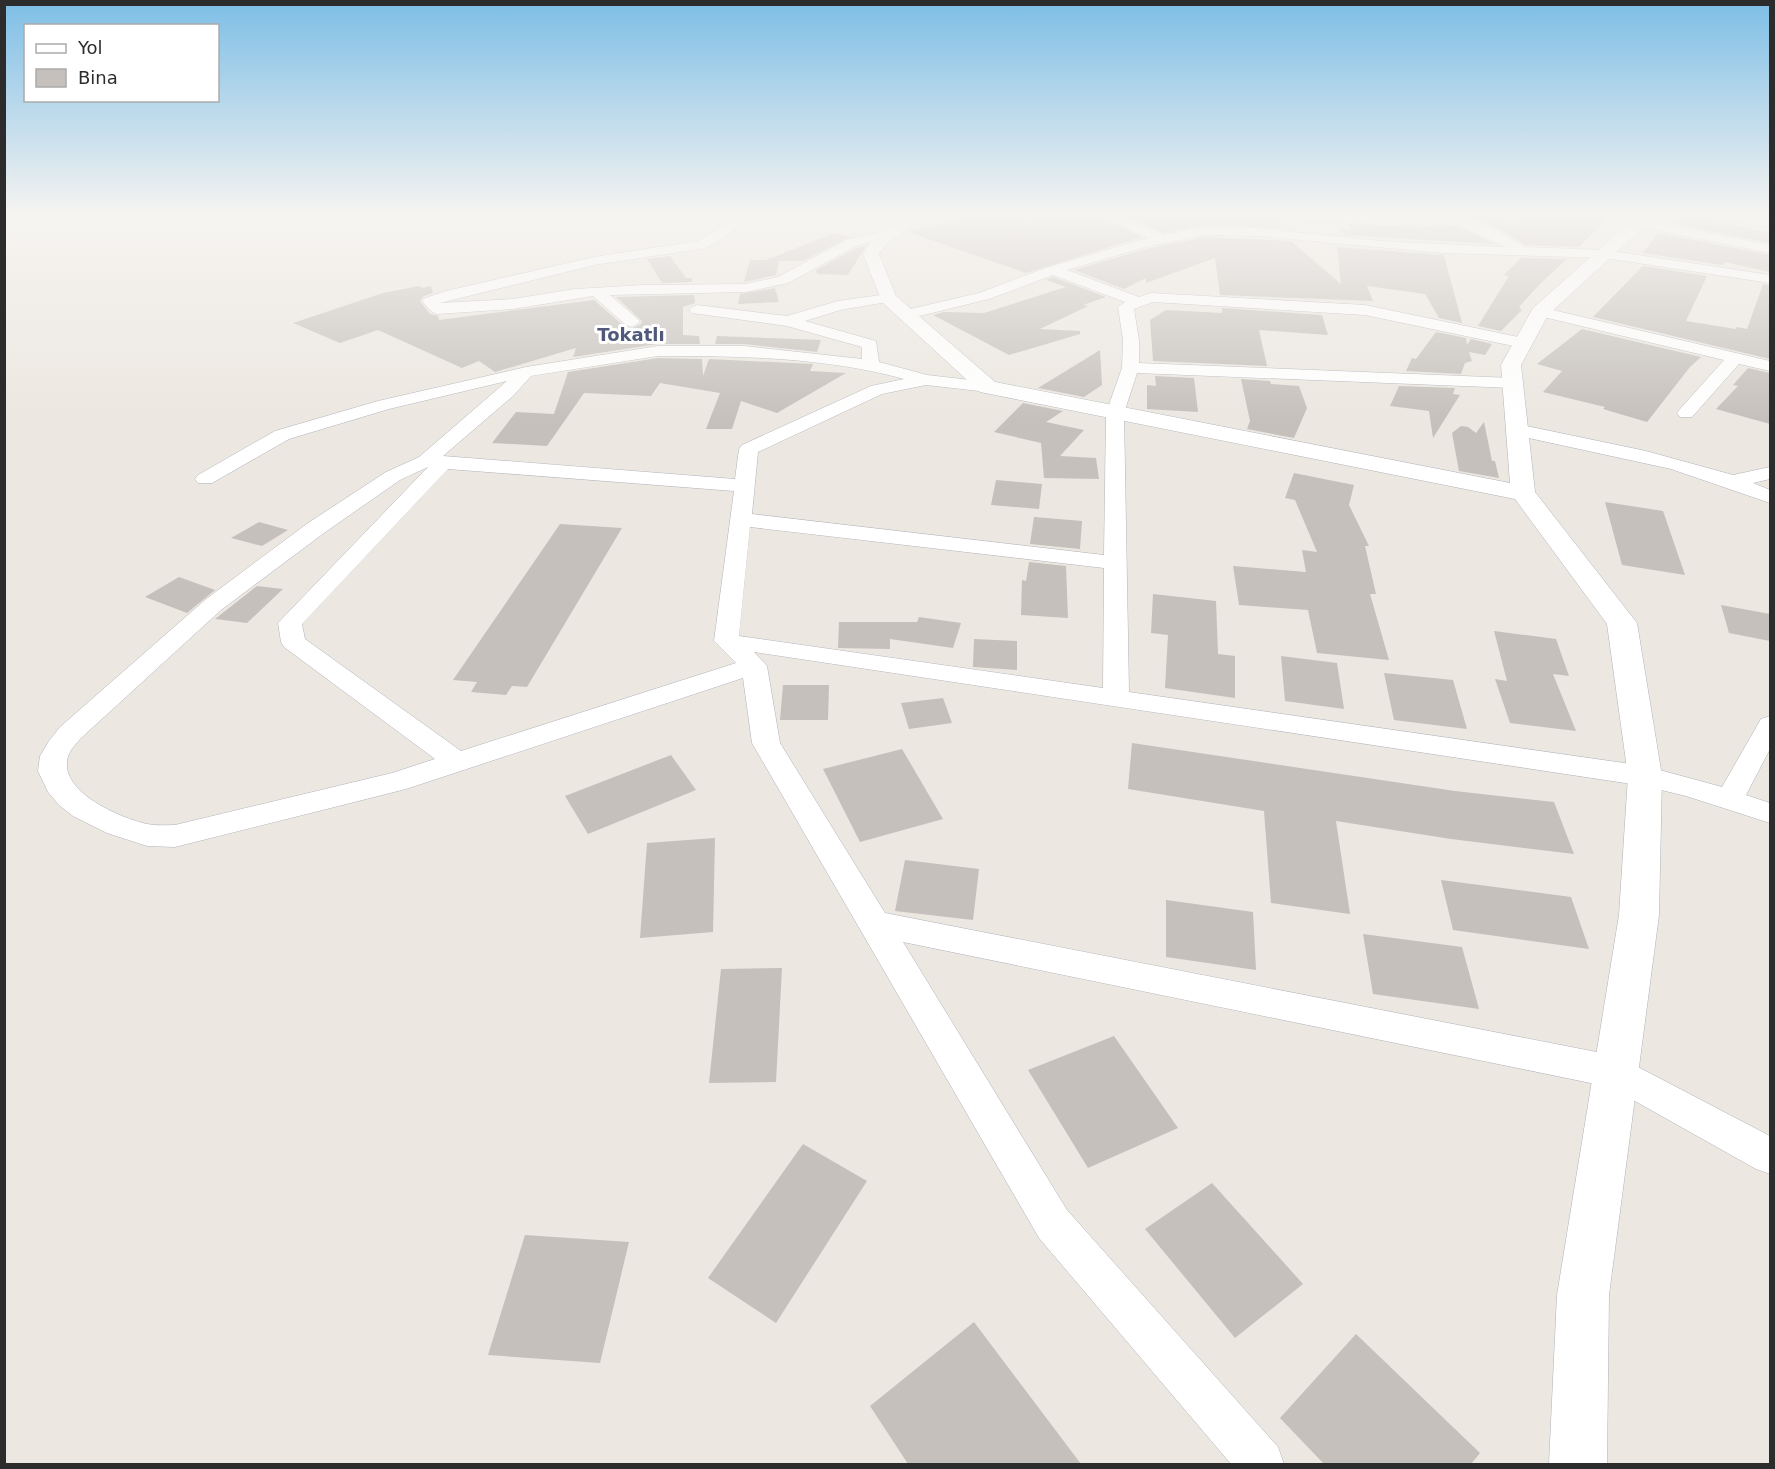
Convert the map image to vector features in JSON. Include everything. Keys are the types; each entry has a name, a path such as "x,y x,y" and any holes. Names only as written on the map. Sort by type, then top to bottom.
{"street":[{"path":"501,283 430,301 437,309 513,304 575,293 644,289 746,288 768,283"},
{"path":"882,283 888,298 988,387"},
{"path":"907,314 984,296 1020,283"},
{"path":"1087,283 1139,302"},
{"path":"1573,283 1540,312 1511,365 1522,493 1622,623 1645,776 1640,915 1583,1295 1578,1464"},
{"path":"598,293 632,322"},
{"path":"1116,700 1114,413 1130,368 1131,340 1126,307 1151,297 1365,310 1523,343"},
{"path":"788,321 838,306 888,298"},
{"path":"697,310 788,321 870,344 871,365"},
{"path":"1540,312 1770,366"},
{"path":"205,479 282,435 384,405 526,372 658,351 744,351 871,365 926,380 988,387 1522,493"},
{"path":"1686,413 1736,357"},
{"path":"1130,368 1211,369 1513,383"},
{"path":"457,762 293,642 290,623 434,462 526,372"},
{"path":"726,641 749,449 877,390 926,380"},
{"path":"1517,430 1636,455 1734,480 1770,497"},
{"path":"744,486 434,462 393,476 316,528 213,605 70,733 54,755 52,771 63,793 96,817 148,835 175,836 396,782 754,666"},
{"path":"1734,480 1770,473"},
{"path":"740,519 1115,563"},
{"path":"726,641 754,666 766,743 1053,1224 1262,1464"},
{"path":"726,641 1645,776 1692,787 1770,813"},
{"path":"1729,800 1770,725"},
{"path":"874,924 1617,1072 1770,1156"}],"building":[{"path":"1053,283 1068,283 1106,297 1083,305 1088,306 1040,329 1080,331 1080,334 1009,355 933,315 944,312 984,313 1066,287"},
{"path":"1107,283 1137,283 1124,289"},
{"path":"1218,283 1451,283 1462,323 1439,318 1425,294 1367,286 1373,301 1220,295"},
{"path":"1505,283 1541,283 1519,307 1522,310 1501,331 1478,326"},
{"path":"1627,283 1704,283 1686,321 1747,329 1763,284 1770,285 1770,359 1593,317"},
{"path":"419,286 422,288 431,286 433,293 424,296 420,301 430,314 438,316 439,320 594,300 625,327 631,329 641,324 642,321 616,297 694,295 695,303 683,307 683,335 699,336 700,344 658,344 573,357 576,348 495,372 479,361 462,368 378,330 340,343 293,323 383,293"},
{"path":"775,288 779,302 738,304 740,294"},
{"path":"1222,308 1322,315 1328,335 1259,330 1267,366 1153,361 1150,320 1166,310 1222,313"},
{"path":"1582,329 1701,357 1690,367 1647,422 1603,409 1605,407 1543,392 1562,371 1537,364"},
{"path":"1436,332 1466,338 1467,345 1471,339 1492,344 1485,355 1469,352 1472,361 1465,363 1461,374 1406,371 1412,358 1416,359"},
{"path":"717,336 821,340 817,352 744,344 715,344"},
{"path":"1100,350 1102,385 1084,397 1038,388"},
{"path":"658,358 702,359 703,376 709,359 813,364 810,371 846,373 777,413 741,401 732,429 706,429 720,393 660,383 651,396 584,393 547,446 492,443 516,412 554,414 568,372"},
{"path":"1748,368 1770,373 1770,424 1716,409 1738,386 1733,385"},
{"path":"1155,376 1194,378 1198,412 1147,409 1147,385 1156,386"},
{"path":"1241,379 1299,386 1307,408 1294,438 1247,429 1250,421"},
{"path":"1399,386 1455,388 1453,394 1460,395 1433,438 1429,411 1390,406"},
{"path":"1023,403 1063,411 1046,422 1084,430 1060,456 1096,458 1099,479 1044,478 1041,443 994,432"},
{"path":"1484,422 1492,461 1495,461 1499,478 1459,471 1452,433 1461,426 1468,427 1476,433"},
{"path":"1294,473 1354,485 1349,505 1369,546 1365,546 1376,594 1370,594 1389,660 1317,653 1308,610 1239,605 1233,566 1306,572 1302,550 1317,552 1295,500 1285,498"},
{"path":"996,480 1042,484 1039,509 991,505"},
{"path":"1605,502 1663,511 1685,575 1622,565"},
{"path":"1034,517 1082,521 1080,549 1030,544"},
{"path":"259,522 288,530 262,546 231,538"},
{"path":"560,524 622,528 527,687 512,686 506,695 471,692 477,682 453,680"},
{"path":"1029,562 1066,566 1068,618 1021,615 1022,580 1026,581"},
{"path":"179,577 215,590 187,613 145,597"},
{"path":"257,586 283,589 247,623 215,619"},
{"path":"1153,594 1216,601 1218,654 1235,656 1235,698 1165,688 1168,635 1151,633"},
{"path":"1721,605 1770,614 1770,641 1729,633"},
{"path":"919,617 961,623 953,648 890,639 890,649 838,648 839,622 917,622"},
{"path":"1494,631 1556,639 1569,676 1553,674 1576,731 1510,723 1495,679 1507,681"},
{"path":"974,639 1017,641 1017,670 973,667"},
{"path":"1281,656 1337,663 1344,709 1285,701"},
{"path":"1384,673 1453,680 1467,729 1394,720"},
{"path":"783,685 829,685 828,720 780,720"},
{"path":"943,698 952,723 909,729 901,703"},
{"path":"1132,743 1455,791 1554,802 1574,854 1451,839 1336,821 1350,914 1271,903 1264,811 1128,789"},
{"path":"902,749 943,819 860,842 823,769"},
{"path":"671,755 696,790 588,834 565,796"},
{"path":"715,838 713,932 640,938 647,843"},
{"path":"905,860 979,869 973,920 895,911"},
{"path":"1441,880 1571,897 1589,949 1453,930"},
{"path":"1166,900 1253,912 1256,970 1166,957"},
{"path":"1363,934 1462,947 1479,1009 1373,994"},
{"path":"782,968 776,1082 709,1083 721,969"},
{"path":"1114,1036 1178,1128 1088,1168 1028,1070"},
{"path":"803,1144 867,1181 776,1323 708,1278"},
{"path":"1212,1183 1303,1284 1235,1338 1145,1229"},
{"path":"525,1235 629,1242 600,1363 488,1355"},
{"path":"974,1322 1081,1464 908,1464 870,1406"},
{"path":"1356,1334 1480,1453 1471,1464 1324,1464 1280,1418"}],"district":[{"name":"Tokatlı","path":"631,335"}]}
